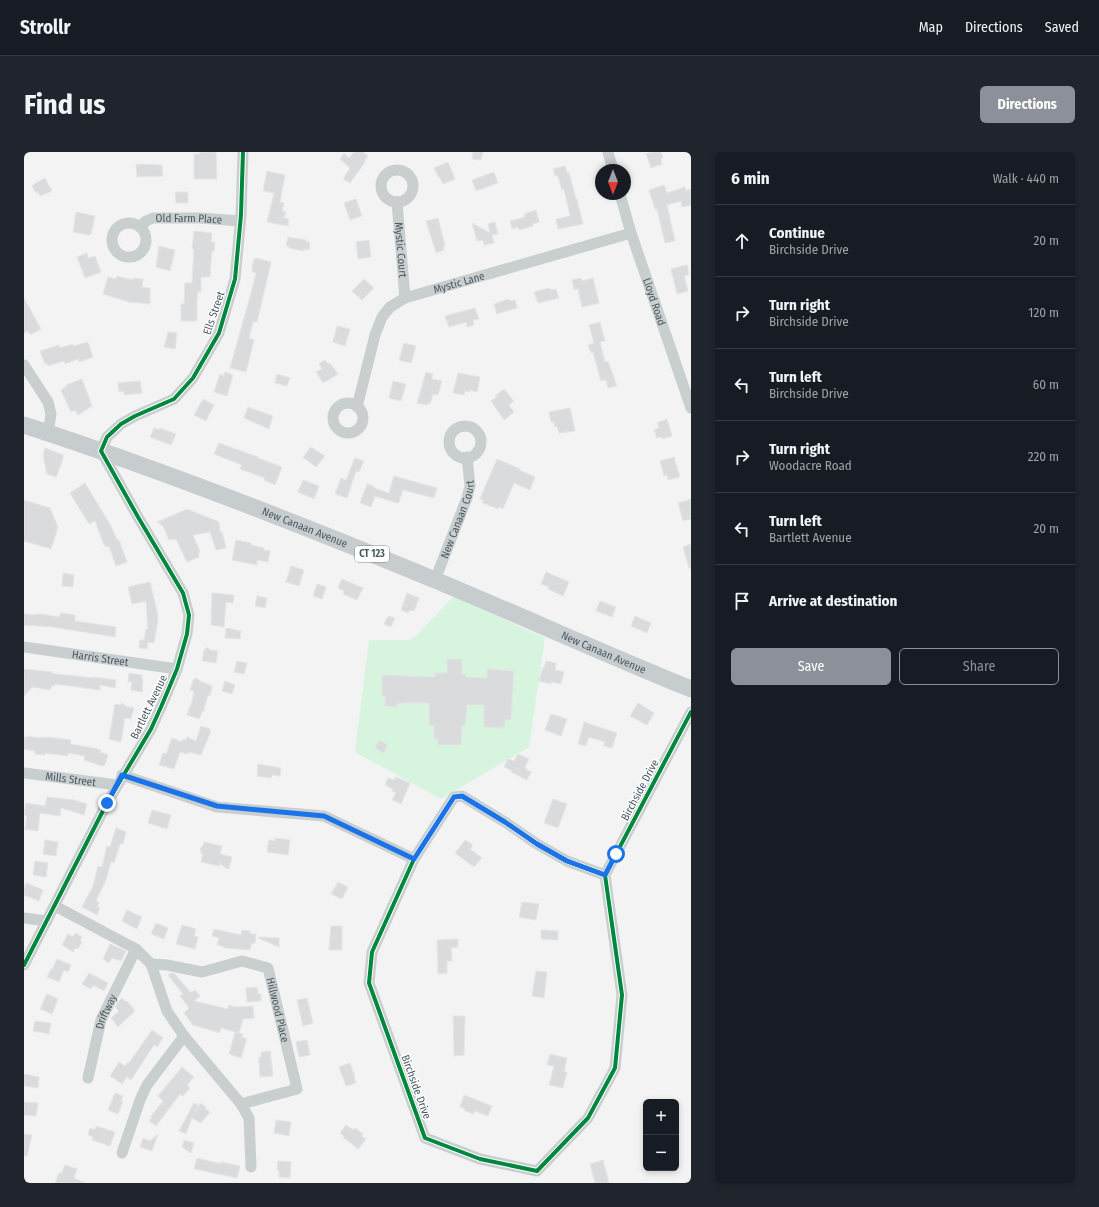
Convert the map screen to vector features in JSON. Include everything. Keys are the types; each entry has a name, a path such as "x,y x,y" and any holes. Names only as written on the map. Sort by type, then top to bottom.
{"main road":[{"name":"New Canaan Avenue","path":"24,425 101,451 250,506 436,580 691,689"}],"street":[{"name":"Ells Street","path":"101,451 107,437 121,424 135,416 174,399 193,378 219,332 235,279 240,221 243,152"},
{"path":"608,152 611,164"},
{"name":"Lloyd Road","path":"622,200 631,233 691,408"},
{"name":"Mystic Court","path":"397,202 405,298"},
{"name":"Old Farm Place","path":"140,227 146,221 153,218 200,218 240,221"},
{"name":"Mystic Lane","path":"357,407 375,335 382,317 390,307 405,298 631,233"},
{"path":"24,365 48,402 51,414 48,433"},
{"name":"Bartlett Avenue","path":"24,965 120,780 156,720 177,669 186,642 189,625 189,615 185,598 178,584 101,451"},
{"name":"New Canaan Court","path":"436,580 467,498 470,486 467,457"},
{"name":"Harris Street","path":"24,647 177,669"},
{"name":"Birchside Drive","path":"605,875 567,861 537,844 505,822 462,796 454,797 414,859 372,952 369,982 425,1138 480,1159 537,1171 588,1118 615,1068 622,995 605,875 691,712"},
{"name":"Mills Street","path":"24,773 120,780 217,806 324,816 414,859"},
{"path":"55,906 136,949 151,964 167,1011 184,1036 241,1104 249,1118 251,1167"},
{"path":"24,918 47,921"},
{"name":"Driftway","path":"88,1078 101,1020 136,949"},
{"name":"Hillwood Place","path":"151,964 167,965 202,972 242,961 268,968 297,1089 241,1104"},
{"path":"122,1153 140,1100 147,1085 184,1036"}],"green space":[{"path":"454,596 545,638 529,747 441,799 355,752 369,640 408,640 414,638"}],"building":[{"path":"200,152 216,152 217,179 194,179 194,154 199,154"},
{"path":"354,152 363,152 368,156 350,183 343,179 350,168 340,159 344,153 349,158"},
{"path":"473,152 483,152 481,160 472,159"},
{"path":"661,152 663,158 661,159 662,164 651,168 646,154"},
{"path":"448,162 455,179 443,184 434,168"},
{"path":"136,164 162,165 163,176 137,177"},
{"path":"565,166 567,172 569,172 583,224 558,229 556,219 570,216 564,189 562,190 558,176 555,176 553,169"},
{"path":"267,171 285,175 280,202 284,203 282,211 286,212 284,218 289,219 288,226 267,222 274,193 263,191"},
{"path":"494,172 498,183 476,191 472,180"},
{"path":"45,178 52,191 40,196 38,192 36,193 32,186"},
{"path":"664,185 667,193 685,187 686,191 691,189 691,205 682,207 681,201 667,205 675,241 665,243 657,209 655,209 649,190"},
{"path":"175,192 188,192 188,203 176,203"},
{"path":"356,199 362,216 350,220 344,203"},
{"path":"536,210 539,222 533,224 533,226 519,230 518,227 512,229 510,221 525,217 524,214"},
{"path":"76,212 95,216 91,234 89,235 73,232"},
{"path":"438,218 445,246 443,247 444,250 436,253 426,221"},
{"path":"495,222 498,234 492,235 494,243 484,245 483,240 477,241 472,223 490,233 488,224"},
{"path":"194,231 212,233 211,242 215,242 214,251 212,251 210,276 201,277 201,292 198,292 197,299 197,321 181,321 181,305 184,304 185,283 192,283 194,249 192,249"},
{"path":"288,237 310,242 309,250 304,249 304,251 289,248 289,246 286,246"},
{"path":"369,240 371,257 358,259 356,242"},
{"path":"159,246 175,250 170,271 156,267"},
{"path":"87,253 88,258 95,256 101,272 85,278 77,257"},
{"path":"256,258 271,262 257,322 253,322 249,338 254,340 246,372 230,368 256,273 252,272 252,267 254,259"},
{"path":"687,265 689,274 684,276 688,291 677,294 671,269"},
{"path":"117,276 133,280 133,278 143,279 142,287 150,288 150,304 129,302 103,294 108,277 116,279"},
{"path":"581,278 582,281 593,278 599,303 582,307 578,289 574,290 572,280"},
{"path":"364,279 374,288 362,300 352,291"},
{"path":"549,288 551,290 556,289 559,298 538,303 534,292"},
{"path":"24,298 41,329 30,335 28,331 24,333"},
{"path":"508,299 510,301 515,300 517,308 497,314 494,304"},
{"path":"475,308 479,319 473,320 474,325 467,327 466,322 449,327 445,316"},
{"path":"600,322 605,341 600,342 605,362 608,361 617,386 608,388 606,380 601,381 593,352 591,353 588,345 594,343 589,325"},
{"path":"337,326 350,329 345,346 333,342"},
{"path":"168,332 177,333 175,349 164,347"},
{"path":"88,342 93,357 79,362 78,359 65,364 64,361 48,366 47,363 45,364 40,351 59,345 60,348"},
{"path":"404,343 416,346 411,363 399,360"},
{"path":"325,360 328,364 330,363 338,374 323,383 316,372 322,369 319,364"},
{"path":"225,372 233,375 227,396 214,392 220,374 224,376"},
{"path":"426,372 433,374 432,379 442,381 438,395 433,394 430,404 428,403 427,405 417,403"},
{"path":"458,373 480,377 477,392 470,390 470,392 465,391 464,395 453,393"},
{"path":"277,374 290,378 287,386 275,383"},
{"path":"82,379 92,406 78,415 75,410 71,412 61,390 67,386 66,385"},
{"path":"140,381 142,393 124,395 124,391 119,392 118,383"},
{"path":"393,381 406,384 401,401 389,398"},
{"path":"504,389 514,401 509,405 514,412 504,420 491,401"},
{"path":"203,399 214,405 206,421 194,415"},
{"path":"248,407 273,416 269,429 244,418"},
{"path":"570,408 575,431 559,433 557,426 555,427 554,422 551,422 549,412"},
{"path":"667,419 672,436 662,439 662,437 657,438 654,430 659,428 657,423"},
{"path":"154,428 159,430 160,428 176,434 171,445 150,437"},
{"path":"219,443 282,467 275,485 264,480 265,478 240,469 242,465 214,454"},
{"path":"311,447 325,456 316,467 303,457"},
{"path":"45,448 63,455 63,459 56,477 47,474 43,455"},
{"path":"674,457 680,477 668,480 667,475 664,476 660,461"},
{"path":"355,458 364,461 359,472 356,471 347,498 335,494 341,478 346,480"},
{"path":"497,459 535,477 530,490 514,483 503,509 499,507 498,509 483,503 483,500 480,499"},
{"path":"394,476 437,488 434,498 403,490 399,502 397,503 375,496 371,507 360,503 367,484 389,493"},
{"path":"303,480 319,486 314,499 298,492"},
{"path":"85,483 111,526 117,540 119,540 127,562 116,566 109,546 106,547 104,545 95,521 89,524 70,493"},
{"path":"691,499 691,519 683,521 678,503"},
{"path":"24,500 50,508 58,527 51,549 24,541"},
{"path":"187,509 219,522 220,533 222,532 226,548 216,550 210,532 193,535 200,552 198,553 199,557 187,562 176,539 169,540 163,526 157,522"},
{"path":"236,540 251,543 251,545 270,551 268,562 257,560 257,565 232,560"},
{"path":"691,544 691,568 689,568 683,547"},
{"path":"291,566 304,570 299,586 286,582"},
{"path":"546,572 569,582 563,596 541,584"},
{"path":"63,573 74,575 73,587 62,586"},
{"path":"342,579 363,588 357,600 343,594 344,591 338,588"},
{"path":"150,582 158,619 154,643 148,642 147,649 139,648 140,640 144,640 146,629 148,629 146,601 132,604 128,587"},
{"path":"317,584 326,587 322,599 313,596"},
{"path":"212,593 234,595 233,603 226,602 224,627 211,625"},
{"path":"407,593 419,598 414,611 410,610 408,613 401,610"},
{"path":"257,596 267,598 265,608 255,606"},
{"path":"600,601 616,607 612,617 596,611"},
{"path":"60,613 75,615 75,621 116,627 115,637 52,627 24,625 24,614 40,614 60,617"},
{"path":"388,616 395,618 391,627 384,624"},
{"path":"635,616 651,623 647,633 631,626"},
{"path":"226,628 241,631 240,639 225,638"},
{"path":"207,647 210,650 218,651 216,663 202,661 204,650"},
{"path":"447,659 462,659 462,674 466,674 466,677 487,678 487,669 514,671 511,720 505,720 505,726 503,726 503,728 484,727 484,705 467,705 465,726 462,726 461,745 438,745 438,739 434,739 434,726 429,725 429,703 404,703 397,704 397,707 385,706 385,696 382,696 382,675 435,677 435,673 447,673"},
{"path":"237,661 247,663 244,674 234,672"},
{"path":"546,661 556,663 555,670 564,672 561,684 551,682 551,684 539,681"},
{"path":"24,669 116,680 115,688 100,685 100,690 55,684 55,686 52,686 50,690 32,687 24,696"},
{"path":"129,673 142,675 142,692 131,690 132,682 128,682"},
{"path":"197,678 200,681 212,686 210,696 208,695 204,708 205,710 202,712 199,719 187,715 190,705 191,706 194,691 190,690 194,679"},
{"path":"225,681 235,685 232,694 222,691"},
{"path":"123,703 125,706 134,708 131,719 125,718 121,742 109,739 115,704 120,705"},
{"path":"638,703 654,713 647,725 630,716"},
{"path":"551,714 567,719 561,736 545,730"},
{"path":"584,722 617,733 612,748 604,746 605,742 589,737 586,746 578,744"},
{"path":"201,726 210,729 211,731 201,755 180,752 174,769 159,765 163,753 166,754 172,738 182,742 183,739 186,740 187,737 196,741"},
{"path":"27,736 71,740 70,744 101,750 100,752 108,755 105,765 102,766 84,760 85,756 68,753 68,756 45,753 45,755 35,754 35,751 24,749 24,737 27,738"},
{"path":"379,740 388,745 384,753 375,748"},
{"path":"518,754 529,759 525,767 527,768 526,770 531,772 527,780 504,767 508,759 514,761"},
{"path":"258,764 281,768 280,776 272,775 271,778 257,776"},
{"path":"396,777 410,783 401,804 392,800 396,793 385,785 388,778 394,780"},
{"path":"47,797 74,800 87,804 84,815 61,808 60,816 40,813 38,831 25,829 27,816 24,815 26,803 45,806"},
{"path":"553,799 567,804 558,828 544,823"},
{"path":"152,810 171,815 167,829 148,823"},
{"path":"116,828 126,832 123,844 120,844 114,863 111,862 106,880 96,901 99,903 97,907 100,908 97,915 82,907 93,886 98,866 102,867 107,846 110,847"},
{"path":"275,838 290,840 288,855 267,852 269,840 275,841"},
{"path":"45,840 58,842 56,856 43,854"},
{"path":"465,840 473,845 470,849 482,858 474,867 455,853"},
{"path":"204,842 222,846 220,854 232,857 229,869 224,867 219,862 220,866 201,862 203,854 201,854 200,848 203,846"},
{"path":"35,861 48,863 46,877 33,875"},
{"path":"338,882 348,887 342,899 331,894"},
{"path":"26,883 43,890 39,901 24,895"},
{"path":"522,902 539,904 536,920 519,917"},
{"path":"127,910 142,917 137,929 122,921"},
{"path":"156,923 168,928 164,939 151,934"},
{"path":"182,925 196,929 194,936 198,937 195,949 176,944"},
{"path":"331,926 342,926 342,950 329,950"},
{"path":"214,929 241,935 242,930 250,931 252,934 256,934 255,943 252,943 250,950 225,948 217,945 219,938 212,936"},
{"path":"541,930 558,931 558,940 541,939"},
{"path":"75,933 82,937 80,941 82,942 78,949 75,948 73,952 62,945 68,934 73,937"},
{"path":"258,938 279,938 279,947"},
{"path":"458,939 458,947 451,948 452,961 447,961 447,973 438,974 437,940"},
{"path":"110,944 126,951 121,961 112,958 109,963 103,959"},
{"path":"57,959 71,965 68,972 64,970 59,982 47,977"},
{"path":"536,971 547,972 544,998 532,996"},
{"path":"89,973 108,983 104,991 93,985 91,989 82,984"},
{"path":"171,973 175,974 191,993 195,990 200,996 194,1001 228,1009 229,1005 235,1007 253,1006 254,1018 243,1019 239,1033 221,1028 220,1033 193,1025 184,1013 189,1008 180,996 183,994 168,975"},
{"path":"257,987 258,994 261,994 261,1001 247,1002 246,988"},
{"path":"47,994 58,999 52,1014 40,1009"},
{"path":"122,998 126,1002 127,1001 135,1011 118,1027 111,1018 119,1011 115,1007"},
{"path":"307,998 313,1023 303,1026 297,1000"},
{"path":"453,1016 465,1016 464,1055 454,1056"},
{"path":"35,1021 51,1023 49,1034 33,1031"},
{"path":"152,1030 163,1038 157,1047 154,1045 131,1080 127,1077 122,1084 110,1076 119,1062 125,1066 128,1062 129,1063"},
{"path":"235,1032 243,1034 242,1037 247,1039 241,1058 229,1054"},
{"path":"307,1040 310,1055 299,1057 296,1042"},
{"path":"270,1051 273,1076 260,1077 259,1057 261,1057 261,1052"},
{"path":"550,1054 567,1058 564,1072 567,1072 563,1088 549,1085 554,1066 547,1065"},
{"path":"350,1063 356,1083 346,1086 339,1067"},
{"path":"182,1067 194,1077 187,1085 190,1088 183,1096 180,1094 156,1126 149,1121 152,1117 151,1116 163,1101 158,1096"},
{"path":"24,1074 39,1077 38,1088 24,1086"},
{"path":"115,1093 123,1096 121,1101 123,1101 118,1114 108,1110"},
{"path":"464,1095 492,1106 488,1116 475,1111 473,1114 460,1107"},
{"path":"24,1102 38,1103 36,1116 24,1115"},
{"path":"194,1103 198,1105 195,1112 200,1103 210,1112 201,1123 192,1118 186,1134 179,1131"},
{"path":"276,1120 291,1122 289,1136 274,1133"},
{"path":"346,1125 353,1130 355,1128 363,1134 361,1136 366,1139 358,1149 340,1133"},
{"path":"96,1126 115,1132 110,1146 92,1140 93,1137 88,1135 90,1128 95,1130"},
{"path":"24,1134 32,1135 27,1156 24,1156"},
{"path":"158,1134 152,1151 140,1147 143,1138 150,1141"},
{"path":"184,1140 194,1143 191,1153 182,1147"},
{"path":"197,1158 221,1164 221,1162 240,1166 237,1178 194,1169"},
{"path":"603,1160 609,1183 595,1183 590,1164"},
{"path":"278,1161 291,1162 290,1178 279,1177 279,1171 277,1169"},
{"path":"65,1165 77,1169 74,1178 85,1183 55,1183 59,1173 61,1174"}],"cycle path":[{"path":"24,965 107,803 151,729 177,669 187,634 189,615 183,593 101,451 107,437 121,424 135,416 174,399 193,378 219,333 235,279 241,215 243,152"},
{"path":"605,875 567,861 537,844 505,822 462,796 454,797 414,859 372,952 369,983 425,1138 480,1159 537,1171 588,1118 615,1068 622,995 605,875 691,712"}],"route":[{"path":"107,803 122,775 217,806 324,816 414,859 454,797 462,796 505,822 537,844 567,861 605,875 616,854"}]}
